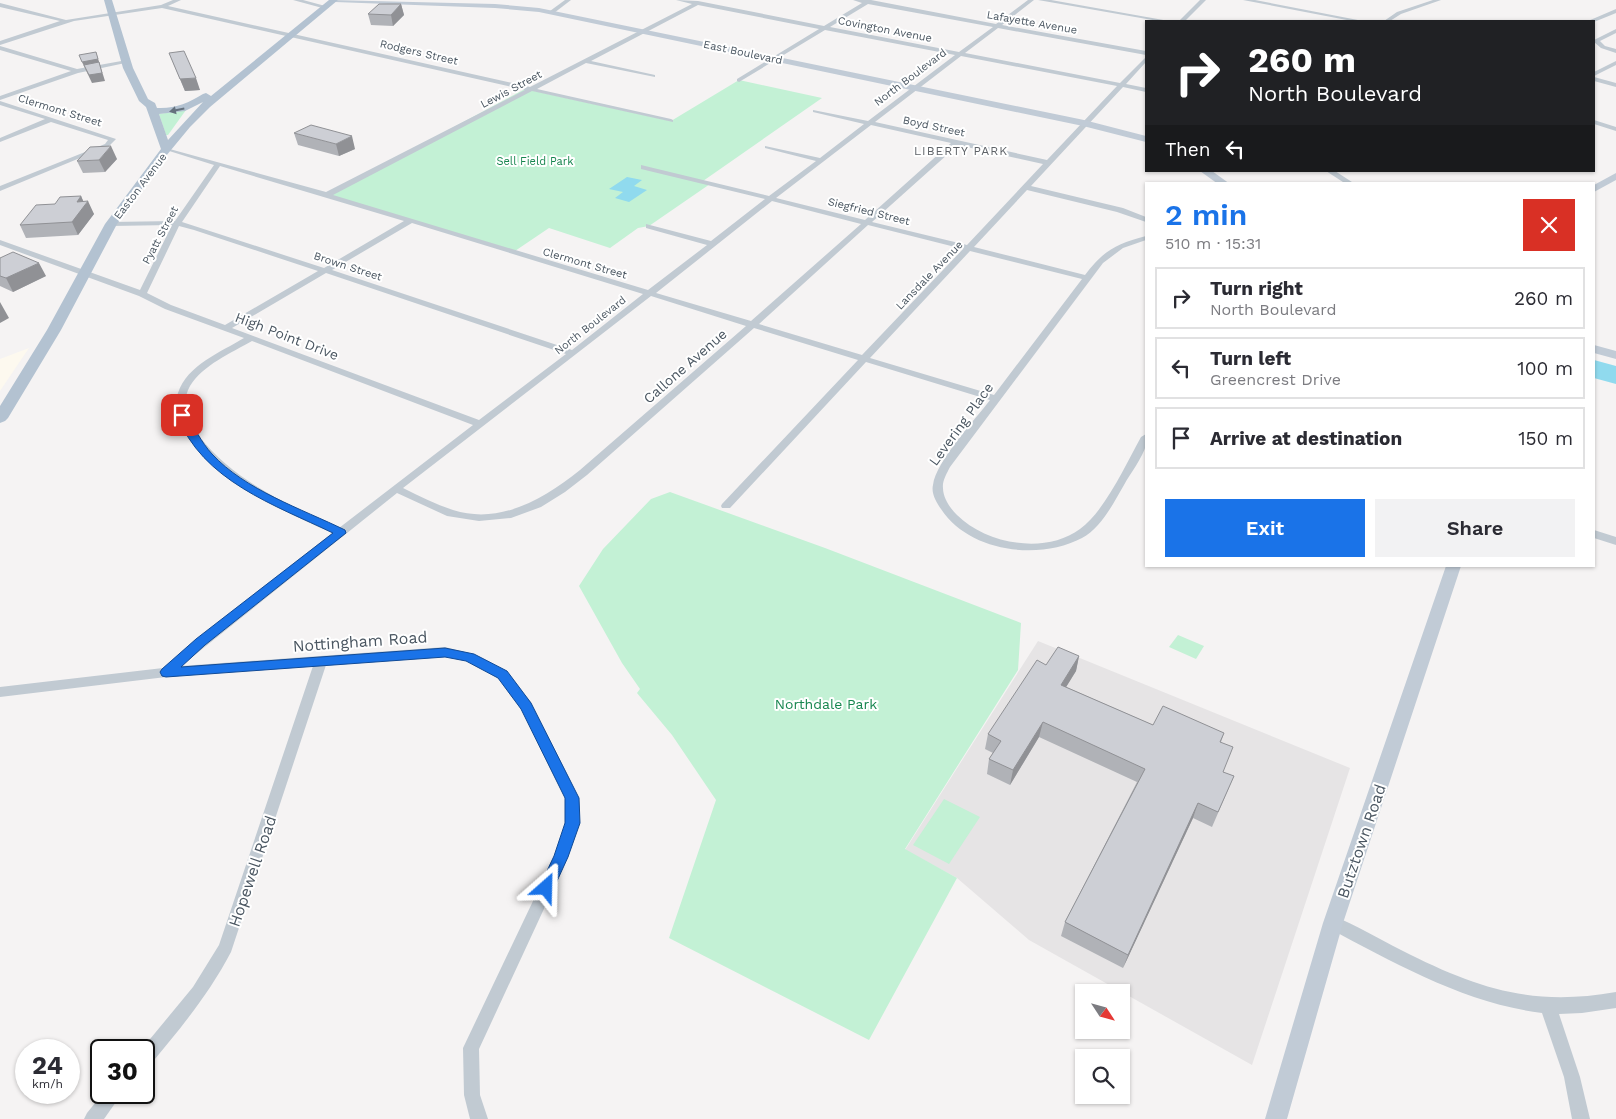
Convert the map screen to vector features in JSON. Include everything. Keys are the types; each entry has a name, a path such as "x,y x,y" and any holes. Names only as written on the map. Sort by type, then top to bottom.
{"main road":[{"path":"108,0 127,62 144,101 151,104 165,147 168,149"},
{"name":"Easton Avenue","path":"0,418 54,330 112,224 186,125 229,85 335,0"},
{"path":"154,111 168,112 183,109 229,85"},
{"path":"144,101 141,107 154,147 168,149"}],"street":[{"path":"0,43 65,22 162,6 178,0"},
{"path":"296,0 326,6"},
{"name":"East Boulevard","path":"335,0 495,6 552,12 1084,124 1145,139"},
{"path":"552,12 568,0"},
{"name":"Covington Avenue","path":"678,0 1145,90"},
{"name":"Lewis Street","path":"327,195 704,0"},
{"name":"Lafayette Avenue","path":"856,0 1145,53"},
{"name":"North Boulevard","path":"166,672 201,642 396,488 573,353 770,198 1031,0"},
{"path":"1041,0 1160,20"},
{"path":"1183,20 1203,0"},
{"path":"1246,0 1293,6 1356,20"},
{"path":"1388,20 1399,13 1438,0"},
{"path":"739,80 868,1"},
{"path":"0,5 65,22"},
{"name":"Rodgers Street","path":"162,6 671,121"},
{"path":"1594,20 1616,11"},
{"path":"1616,30 1596,41 1616,51"},
{"path":"1598,33 1606,35"},
{"path":"0,48 77,71"},
{"name":"Lansdale Avenue","path":"726,506 970,249 1145,60"},
{"path":"583,61 653,76"},
{"path":"0,98 77,71 127,62"},
{"path":"1595,74 1616,63"},
{"path":"1595,79 1616,85"},
{"name":"Clermont Street","path":"0,103 114,139 107,145 0,189"},
{"name":"Boyd Street","path":"815,111 1049,162"},
{"path":"0,140 52,120"},
{"path":"1595,122 1616,129"},
{"name":"Callone Avenue","path":"396,488 435,508 460,517 472,519 496,518 532,507 559,493 753,325 957,142"},
{"path":"767,147 821,160"},
{"name":"Clermont Street","path":"168,149 327,195 996,399"},
{"name":"Pyatt Street","path":"142,294 176,223 218,164"},
{"name":"Siegfried Street","path":"644,167 1088,278"},
{"path":"1207,172 1222,182"},
{"path":"1331,172 1348,182"},
{"path":"1595,188 1616,176"},
{"path":"1026,187 1120,210 1145,220"},
{"path":"226,328 410,221"},
{"name":"Brown Street","path":"112,224 176,223 573,353"},
{"path":"650,226 713,244"},
{"name":"Levering Place","path":"1145,238 1125,243 1100,261 945,466 938,481 938,490 941,500 952,517 961,525 998,542 1016,546 1049,545 1075,538 1094,525 1145,439"},
{"name":"High Point Drive","path":"0,242 19,253 85,273 142,294 168,307 480,424"},
{"path":"251,338 219,357 191,378 182,393 180,404 186,424 210,458 248,488 341,533"},
{"path":"1595,349 1616,355"},
{"path":"1595,534 1616,541"},
{"name":"Butztown Road","path":"1276,1119 1333,924 1454,567"},
{"name":"Nottingham Road","path":"0,692 166,672 445,652 469,657 502,675 526,706 572,798 572,823 561,857 471,1048 472,1095 479,1119"},
{"name":"Hopewell Road","path":"155,1046 201,991 226,947 321,662"},
{"path":"1333,924 1444,978 1475,990 1518,1002 1548,1006 1587,1006 1616,1000"},
{"path":"1548,1006 1572,1077 1581,1119"},
{"path":"93,1119 106,1104"}],"shaded area":[{"path":"29,348 0,391 0,359"},
{"path":"1038,641 1350,768 1252,1065 1130,997 1130,984 1107,984 1029,940 957,878 905,850"}],"green space":[{"name":"Sell Field Park","path":"739,80 822,98 703,181 710,184 649,226 638,228 610,248 549,228 512,253 327,195 525,89 671,121"},
{"path":"186,110 168,135 166,135 159,114"},
{"name":"Northdale Park","path":"670,492 825,548 1021,623 1018,670 905,849 957,878 869,1040 669,938 716,800 672,735 637,693 640,689 622,663 579,586 603,549 651,499"},
{"path":"1178,635 1204,646 1196,659 1169,647"},
{"path":"944,799 980,817 949,864 913,845"}],"water":[{"path":"627,177 642,180 634,186 647,190 629,202 615,198 623,192 609,189"},
{"path":"1595,360 1616,366 1616,384 1595,378"}],"building":[{"path":"379,4 401,4 391,15 368,14"},
{"path":"184,51 196,78 180,79 169,53"},
{"path":"96,52 98,59 82,62 79,55"},
{"path":"99,62 102,73 89,75 84,65"},
{"path":"311,125 352,136 336,144 294,133"},
{"path":"111,146 99,160 77,161 90,147"},
{"path":"81,196 77,202 88,201 72,222 20,225 36,205 55,204 60,197"},
{"path":"13,252 39,263 6,278 0,276 0,258"},
{"path":"1058,647 1079,656 1061,685 1153,725 1163,706 1224,733 1220,742 1233,747 1223,772 1234,776 1218,812 1198,803 1128,955 1065,922 1145,769 1043,722 1013,770 989,759 1001,741 988,734 1037,660 1046,665"}],"district":[{"name":"LIBERTY PARK","path":"961,151"}],"route":[{"path":"182,415 200,446 210,458 234,478 248,488 341,533 201,642 166,672 445,652 469,657 485,665 502,675 526,706 572,798 572,823 561,857 546,888"}]}
